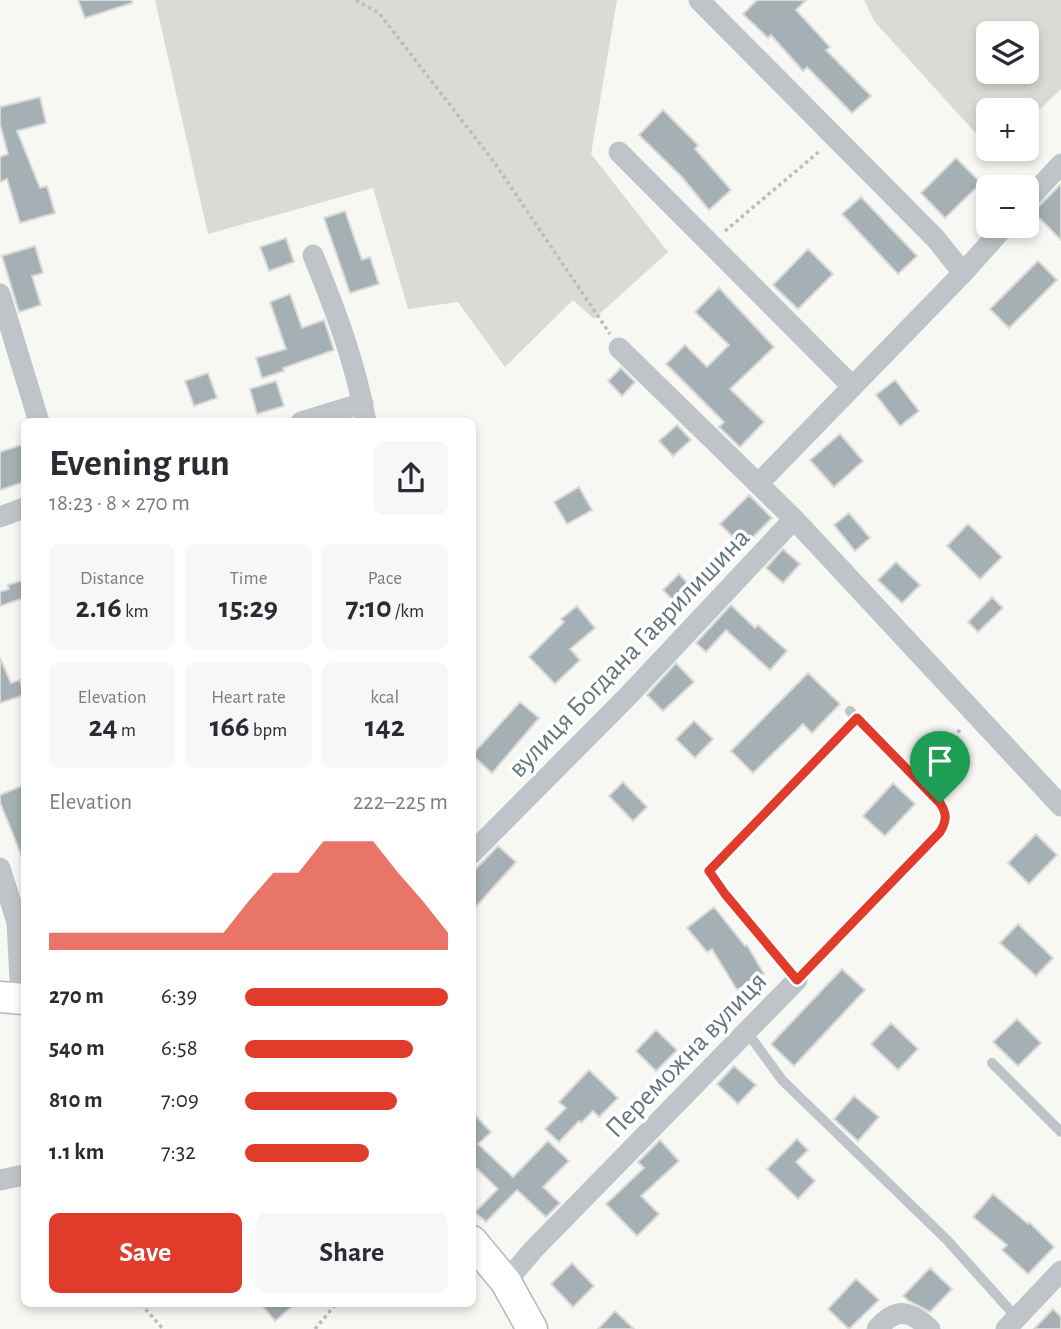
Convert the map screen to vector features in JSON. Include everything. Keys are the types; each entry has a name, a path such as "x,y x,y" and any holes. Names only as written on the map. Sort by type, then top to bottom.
{"main road":[{"path":"476,1246 506,1282 532,1329"}],"street":[{"path":"699,0 936,239 963,273"},
{"path":"619,152 852,386"},
{"path":"1039,188 1061,163"},
{"path":"758,484 995,238"},
{"path":"313,255 335,310 364,412 326,418"},
{"path":"0,294 38,418"},
{"path":"619,348 794,519 1061,806"},
{"path":"0,517 21,509"},
{"name":"вулиця Богдана Гаврилишина","path":"476,849 628,696 794,519"},
{"path":"0,868 18,922 15,998"},
{"name":"Переможна вулиця","path":"506,1282 542,1241 797,980"},
{"path":"0,1180 21,1176"},
{"path":"1012,1323 1061,1271"},
{"path":"877,1329 886,1319 900,1312 916,1315 930,1329"}],"lane":[{"path":"854,715 940,803"},
{"name":"Переможна вулиця","path":"797,980 940,832 946,822 946,812 940,803"},
{"path":"725,894 797,980"},
{"path":"747,1032 782,1080 947,1240 1012,1323"},
{"path":"992,1063 1061,1132"}],"path":[{"path":"356,0 379,13 494,162 619,348"},
{"path":"710,243 836,138"},
{"path":"940,803 966,704"},
{"path":"725,894 709,871 854,715"},
{"path":"144,1307 163,1329"},
{"path":"315,1329 334,1307"}],"shaded area":[{"path":"155,0 617,0 591,154 668,252 594,319 573,300 505,367 458,302 408,309 373,188 208,234"},
{"path":"864,0 1061,0 1061,89 1039,110 1039,98 976,98 976,134 874,21"}],"building":[{"path":"78,0 132,0 132,3 85,18"},
{"path":"757,0 806,0 796,10 830,47 826,50 871,96 852,113 807,67 803,71 771,35 768,38 743,14"},
{"path":"40,97 46,123 17,131 40,188 47,186 55,213 20,223 7,179 0,182 0,157 8,154 0,124 0,107"},
{"path":"663,110 698,145 695,149 731,190 709,210 682,177 639,135"},
{"path":"956,158 976,178 976,188 945,218 921,193"},
{"path":"1061,184 1061,240 1039,218 1039,206"},
{"path":"861,197 917,256 898,274 842,214"},
{"path":"345,211 362,260 370,257 379,284 350,293 324,218"},
{"path":"286,238 294,262 269,271 260,247"},
{"path":"35,246 43,273 32,276 41,305 19,312 2,256"},
{"path":"808,249 833,274 798,309 773,285"},
{"path":"1038,261 1057,280 1009,328 990,309"},
{"path":"719,288 774,347 730,389 764,422 740,447 719,427 724,422 666,364 685,345 707,367 729,345 695,312"},
{"path":"290,294 302,328 324,320 334,350 262,378 256,358 286,349 270,302"},
{"path":"621,368 635,382 622,396 608,381"},
{"path":"208,373 217,398 194,406 185,381"},
{"path":"895,380 919,411 900,426 876,395"},
{"path":"276,381 284,406 257,414 250,389"},
{"path":"677,425 691,440 673,456 659,441"},
{"path":"840,434 863,461 834,487 810,460"},
{"path":"21,445 21,483 0,490 0,452"},
{"path":"579,487 592,510 567,524 554,502"},
{"path":"749,495 772,518 743,547 720,524"},
{"path":"849,513 870,538 855,551 834,525"},
{"path":"968,524 1002,557 980,579 947,546"},
{"path":"783,549 800,564 783,583 766,568"},
{"path":"896,562 920,585 902,603 878,580"},
{"path":"679,574 696,592 680,607 663,590"},
{"path":"21,581 21,599 0,606 0,592 9,589 8,585"},
{"path":"992,597 1003,608 978,632 968,622"},
{"path":"731,605 755,628 758,625 787,651 770,670 726,630 706,652 696,643"},
{"path":"577,606 595,628 570,649 580,660 555,684 529,657 564,622 561,619"},
{"path":"0,658 11,683 20,680 21,696 0,703"},
{"path":"676,663 694,682 663,711 647,695"},
{"path":"808,673 840,704 812,733 803,724 753,773 731,751"},
{"path":"520,702 539,718 492,773 476,759 476,751"},
{"path":"694,721 713,739 695,758 676,739"},
{"path":"623,782 647,807 633,821 609,796"},
{"path":"893,783 915,804 885,836 863,816"},
{"path":"21,786 21,854 0,802 0,795"},
{"path":"1036,834 1057,855 1029,884 1008,863"},
{"path":"498,846 516,862 476,907 476,869"},
{"path":"714,907 745,946 747,945 764,974 737,990 712,949 707,952 687,928"},
{"path":"1018,924 1053,958 1036,976 1000,943"},
{"path":"842,969 865,990 794,1066 771,1044"},
{"path":"1017,1019 1041,1043 1018,1066 993,1042"},
{"path":"891,1023 918,1049 898,1070 871,1044"},
{"path":"656,1030 677,1050 656,1071 636,1051"},
{"path":"734,1066 756,1085 738,1104 717,1084"},
{"path":"589,1070 618,1098 599,1117 593,1111 581,1123 579,1121 559,1142 545,1129 566,1108 559,1102"},
{"path":"854,1096 879,1117 858,1141 834,1119"},
{"path":"476,1116 491,1132 478,1144 513,1177 548,1141 569,1161 543,1187 560,1203 546,1217 517,1190 486,1222 476,1211 498,1189 476,1168"},
{"path":"797,1139 808,1150 796,1162 815,1181 798,1199 767,1169"},
{"path":"660,1140 679,1161 641,1196 659,1214 637,1236 606,1204 644,1168 638,1162"},
{"path":"993,1194 1028,1224 1029,1222 1054,1247 1028,1274 1002,1250 1007,1245 973,1217"},
{"path":"572,1263 594,1286 573,1307 551,1284"},
{"path":"930,1268 952,1289 930,1312 903,1296"},
{"path":"856,1279 879,1300 849,1329 828,1309"},
{"path":"263,1307 291,1307 275,1321"},
{"path":"1053,1309 1061,1317 1061,1329 1034,1329"},
{"path":"615,1311 634,1329 598,1329"}],"route":[{"path":"857,718 940,803 946,812 946,822 940,832 797,980 709,871 857,718"}]}
